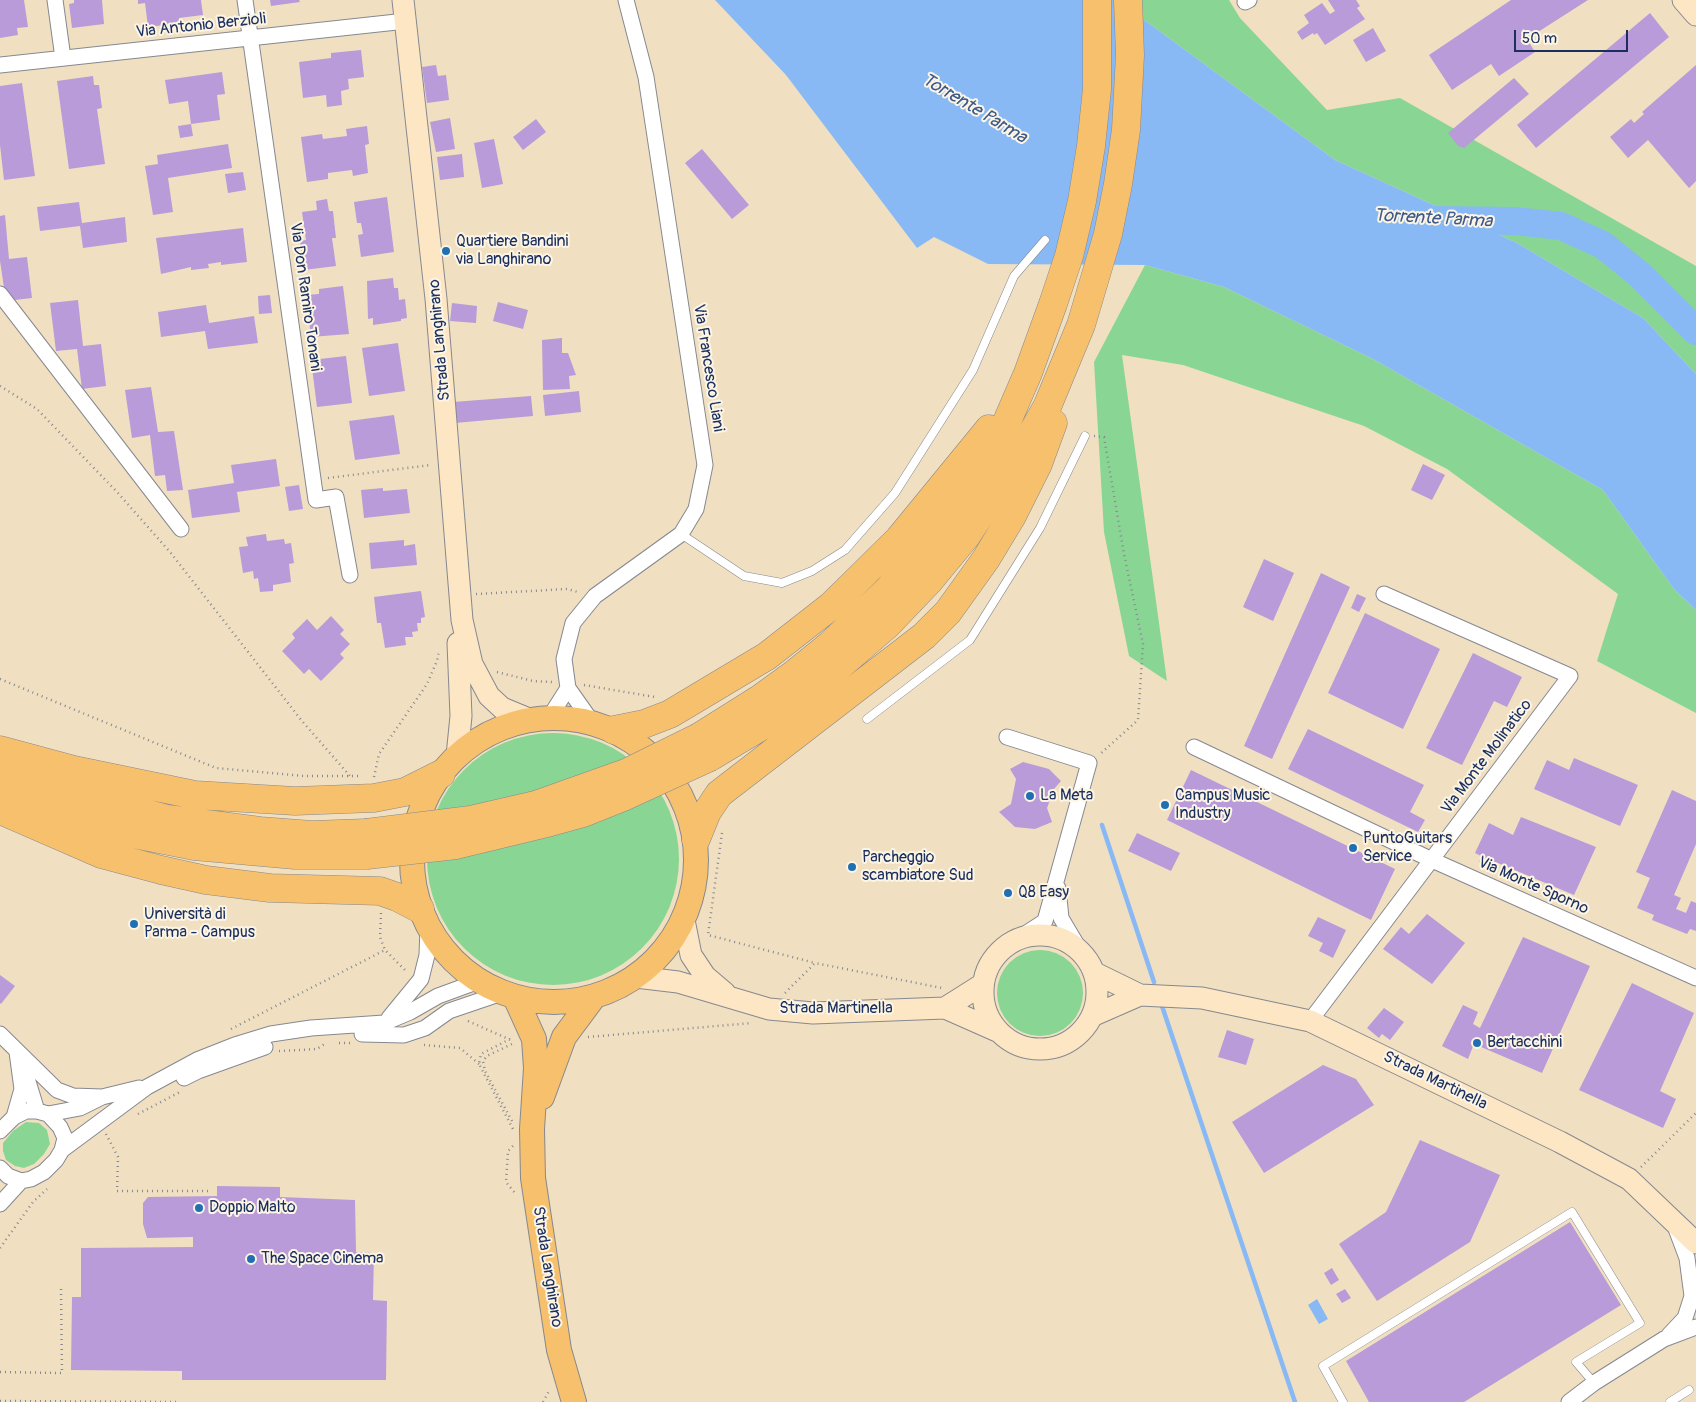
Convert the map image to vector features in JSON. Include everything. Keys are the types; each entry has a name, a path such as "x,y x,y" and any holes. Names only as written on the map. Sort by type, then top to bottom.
{"highway":[{"path":"0,765 93,799 167,819 260,831 312,835 407,851 501,836 583,812 660,781 704,747 761,698 794,674 838,637 888,590 960,502 998,440 1028,373 1063,277 1082,201 1091,146 1098,70 1097,0"},
{"path":"0,789 109,829 194,846 295,855 367,844 536,805 765,724 823,681 887,625 929,580 967,535 1026,444 1046,407 1081,325 1094,287 1115,201 1125,139 1130,64 1128,0"},
{"path":"603,726 644,724 670,714 766,656 838,599 899,539 992,425 1053,304"},
{"path":"696,839 706,812 719,794 924,636 948,612 992,551 1038,464 1079,355 1081,325"},
{"path":"0,750 74,770 195,795 295,802 374,787 405,792 449,765"},
{"path":"0,810 101,854 206,880 270,888 380,892 397,897 424,918"}],"main road":[{"name":"Strada Langhirano","path":"540,719 603,726 644,749 669,774 686,805 696,839 697,867 695,885 684,920 672,942 655,961 636,977 593,998 540,1002 508,995 479,982 450,958 424,918 414,886 411,863 413,839 418,816 449,765 491,732 540,719"},
{"name":"Strada Langhirano","path":"508,995 534,1039 536,1068 521,1135 533,1178 559,1350 574,1402"},
{"name":"Strada Langhirano","path":"521,1135 564,1037 593,998"}],"street":[{"path":"55,0 63,58"},
{"name":"Via Don Ramiro Tonani","path":"245,0 252,38 316,500 336,496 350,575"},
{"name":"Strada Langhirano","path":"403,0 436,299 462,620 472,664 489,696 502,708 540,719"},
{"name":"Via Francesco Liani","path":"603,726 568,685 564,659 574,624 595,596 681,534 696,509 704,464 646,77 626,0"},
{"path":"1683,0 1696,15"},
{"name":"Via Antonio Berzioli","path":"0,65 406,21"},
{"path":"0,294 181,529"},
{"name":"Via Monte Molinatico","path":"1310,1021 1570,676 1384,594"},
{"name":"Strada Langhirano","path":"449,765 461,716 458,644 462,620"},
{"path":"540,719 568,685"},
{"path":"1007,737 1090,763 1045,921 1019,938"},
{"name":"Via Monte Sporno","path":"1194,747 1432,860 1696,978"},
{"path":"1057,879 1061,918 1080,950"},
{"path":"384,1023 402,1005 421,979 427,955 424,918"},
{"name":"Strada Martinella","path":"684,920 691,955 705,976 729,996"},
{"name":"Strada Martinella","path":"636,977 678,982 769,1009 813,1013 945,1008 997,1031 1012,1042 1030,1049 1048,1049 1066,1043 1082,1032 1092,1016 1097,1002 1098,988 1095,973 1080,950 1066,941 1051,935 1035,934 1019,938 995,956 976,988 988,1017 997,1031"},
{"name":"Strada Martinella","path":"1095,973 1140,995 1202,998 1310,1021 1560,1142 1629,1179 1696,1243"},
{"path":"0,1204 21,1181 44,1172 62,1150 102,1128 115,1109 147,1087 197,1060 270,1034 311,1028 384,1023 410,1012 438,996 479,982"},
{"path":"945,1008 976,988"},
{"path":"115,1109 155,1094 198,1071 251,1051 297,1038 348,1034 404,1035 425,1028 449,1011 508,995"},
{"name":"Strada Martinella","path":"1092,1016 1140,995"},
{"path":"0,1034 57,1090 73,1096 102,1097 147,1087"},
{"path":"17,1050 42,1112 60,1126 65,1138 62,1150"},
{"path":"14,1117 22,1089 17,1050"},
{"path":"0,1132 14,1117 26,1111 42,1112 90,1105 102,1097"},
{"path":"0,1168 8,1176 21,1181"},
{"path":"1664,1339 1685,1318 1694,1295 1687,1258 1673,1221"},
{"path":"1569,1402 1594,1383 1664,1339 1696,1327"}],"lane":[{"path":"681,534 744,576 782,583 812,571 845,550 895,493 973,370 1014,276 1046,240"},
{"path":"867,719 970,640 1040,528 1085,436"},
{"path":"1343,1402 1322,1366 1572,1212 1640,1324 1576,1362 1594,1383"},
{"path":"1670,1402 1689,1390"}],"path":[{"path":"0,386 38,409 118,493 170,552 302,721 350,776 374,787 379,754 427,684 438,661 440,643"},
{"path":"1085,436 1104,437 1124,554 1143,644 1138,720 1090,763"},
{"path":"313,480 450,462"},
{"path":"460,596 568,590 595,596"},
{"path":"492,671 533,682 568,685"},
{"path":"0,679 216,768 304,776 350,776"},
{"path":"380,892 380,937 385,950 398,964 421,979"},
{"path":"229,1030 385,950"},
{"path":"564,1037 603,1037 753,1023 815,963 976,988"},
{"path":"449,1011 515,1042 534,1039"},
{"path":"479,1064 481,1054 510,1040"},
{"path":"277,1051 317,1050 326,1043 354,1042"},
{"path":"421,1044 460,1048 479,1064 521,1135 508,1151 506,1182 514,1192 517,1201"},
{"path":"137,1115 188,1087"},
{"path":"1629,1179 1696,1112"},
{"path":"102,1128 114,1130"},
{"path":"100,1140 102,1128"},
{"path":"102,1128 118,1157 117,1191 208,1191"},
{"path":"0,1248 33,1202 54,1182"},
{"path":"0,1372 62,1373 61,1287"},
{"path":"543,1402 549,1394 550,1388"},
{"path":"0,1401 176,1402"}],"green space":[{"path":"1117,0 1229,0 1240,18 1327,110 1400,98 1696,266 1696,374 1643,318 1517,243 1335,160"},
{"path":"1145,265 1224,287 1373,359 1603,490 1674,589 1696,610 1696,713 1597,661 1618,594 1447,469 1364,426 1183,365 1122,355 1167,681 1129,656 1104,532 1094,362"},
{"path":"553,733 590,738 623,754 642,770 658,789 674,822 679,859 674,896 658,929 642,948 623,964 590,980 553,985 516,980 483,964 464,948 448,929 432,896 427,859 432,822 448,789 464,770 483,754 516,738"},
{"path":"1040,950 1056,953 1064,957 1076,969 1080,977 1083,993 1080,1009 1076,1017 1064,1029 1056,1033 1040,1036 1024,1033 1016,1029 1004,1017 1000,1009 997,993 1000,977 1004,969 1016,957 1024,953"},
{"path":"26,1122 39,1123 47,1130 50,1144 44,1154 34,1164 24,1168 15,1166 6,1160 3,1143 13,1131"}],"water":[{"path":"715,0 1117,0 1335,160 1517,243 1643,318 1696,374 1696,610 1674,589 1603,490 1373,359 1224,287 1145,265 988,264 934,237 917,248 786,75"},
{"path":"1317,1299 1328,1319 1319,1324 1308,1305"}],"building":[{"path":"0,0 24,0 28,27 17,28 18,35 0,38"},
{"path":"74,0 102,0 104,24 72,28 69,4 74,3"},
{"path":"138,0 201,0 203,15 179,18 180,23 148,27 145,3 138,4"},
{"path":"270,0 299,0 300,2 271,6"},
{"path":"1328,0 1356,0 1360,6 1357,8 1365,19 1325,45 1317,33 1314,35 1313,33 1302,40 1297,32 1309,23 1304,15 1322,3 1330,14 1335,11"},
{"path":"1511,0 1588,0 1527,39 1535,52 1499,76 1491,64 1452,90 1429,55"},
{"path":"1650,13 1669,37 1536,148 1517,125"},
{"path":"1373,28 1386,51 1366,62 1353,40"},
{"path":"361,50 364,77 348,79 349,89 341,91 342,105 327,107 326,95 303,98 299,62 331,58 331,53"},
{"path":"436,65 438,76 446,75 449,100 427,103 422,67"},
{"path":"1696,65 1696,181 1689,188 1648,140 1628,158 1610,137 1631,119 1634,123 1644,114 1642,112"},
{"path":"222,72 225,94 217,95 220,120 191,124 188,101 169,104 165,80"},
{"path":"93,76 94,85 99,85 102,108 97,109 105,164 69,169 57,81"},
{"path":"1514,78 1529,94 1464,148 1458,146 1448,133"},
{"path":"22,83 35,176 4,180 0,145 0,86"},
{"path":"450,118 455,149 436,152 430,122"},
{"path":"536,119 546,132 523,150 513,137"},
{"path":"191,124 193,136 180,138 178,126"},
{"path":"367,126 369,144 365,145 368,173 353,176 352,170 328,173 328,179 307,182 301,137 322,134 323,139 347,136 346,129"},
{"path":"494,139 503,184 482,188 474,143"},
{"path":"228,144 232,168 168,178 173,212 153,215 145,166 158,164 157,155"},
{"path":"702,149 749,205 732,219 685,163"},
{"path":"462,154 464,177 440,180 437,157"},
{"path":"243,172 246,190 228,193 225,174"},
{"path":"387,197 394,252 361,257 358,235 363,234 361,223 357,223 354,202"},
{"path":"327,199 329,211 333,211 336,238 332,238 336,266 304,270 300,241 306,240 302,212 317,210 316,201"},
{"path":"79,202 82,223 125,217 127,242 83,248 80,226 40,231 37,207"},
{"path":"5,215 9,259 27,257 32,298 6,301 0,261 0,216"},
{"path":"243,228 247,262 221,265 221,262 208,264 209,268 191,270 191,267 161,274 156,238"},
{"path":"393,278 394,288 398,288 399,300 405,299 407,318 401,319 401,321 373,325 373,318 368,319 367,281"},
{"path":"343,286 349,334 311,337 306,295 319,294 319,289"},
{"path":"270,295 272,313 259,314 258,296"},
{"path":"78,300 83,346 101,344 106,386 82,389 77,349 56,351 50,303"},
{"path":"498,302 528,310 523,329 493,321"},
{"path":"452,303 477,306 476,323 450,321"},
{"path":"206,305 209,323 254,316 258,343 208,349 205,331 161,337 158,312"},
{"path":"562,338 562,353 568,353 576,375 569,376 570,389 543,390 542,340"},
{"path":"398,343 405,391 369,396 362,348"},
{"path":"346,356 352,403 317,407 311,360"},
{"path":"151,387 158,432 174,431 183,490 167,491 165,475 155,476 150,435 132,438 125,390"},
{"path":"579,391 581,412 545,416 543,395"},
{"path":"531,396 533,416 455,423 453,402"},
{"path":"394,415 400,454 355,460 349,421"},
{"path":"276,459 280,486 237,492 240,512 192,518 188,490 234,483 231,465"},
{"path":"1423,464 1445,475 1432,500 1411,490"},
{"path":"299,485 303,509 289,511 285,487"},
{"path":"383,488 383,491 407,489 410,513 364,518 361,490"},
{"path":"266,534 267,541 284,539 285,544 291,543 294,563 289,564 291,582 273,585 273,591 260,592 258,578 254,579 253,571 243,573 239,547 248,546 246,537"},
{"path":"404,540 404,546 415,544 417,565 371,569 369,543"},
{"path":"1264,559 1294,573 1273,621 1243,607"},
{"path":"1321,573 1350,587 1272,759 1244,746"},
{"path":"421,591 425,617 421,618 421,623 417,623 418,631 412,632 413,637 405,637 406,645 385,648 381,623 377,623 374,597"},
{"path":"1357,594 1366,598 1359,612 1351,608"},
{"path":"1365,613 1440,649 1403,729 1328,693"},
{"path":"331,616 344,630 340,634 350,644 340,654 344,658 321,681 309,669 304,674 282,651 295,638 292,634 307,619 317,630"},
{"path":"1473,653 1522,677 1507,707 1494,701 1462,765 1426,748"},
{"path":"1308,729 1424,785 1410,812 1425,820 1418,832 1288,769"},
{"path":"1574,758 1638,785 1620,826 1534,789 1547,760 1569,770"},
{"path":"1023,762 1049,769 1061,781 1054,789 1047,808 1052,822 1035,829 1015,827 999,812 1011,804 1016,779 1010,769"},
{"path":"1191,770 1395,869 1371,920 1167,820"},
{"path":"1672,790 1696,801 1696,844 1674,895 1681,898 1676,909 1686,913 1691,901 1696,903 1696,931 1690,929 1687,934 1652,920 1654,915 1637,908 1650,878 1636,872"},
{"path":"1521,817 1596,847 1574,895 1493,861 1491,866 1479,862 1481,856 1475,853 1489,823 1513,835"},
{"path":"1137,833 1180,853 1171,871 1128,851"},
{"path":"1427,914 1465,943 1432,984 1383,949 1401,927 1409,934"},
{"path":"1318,917 1346,930 1333,958 1319,951 1323,943 1308,936"},
{"path":"1523,937 1590,966 1542,1073 1474,1044 1468,1059 1442,1046 1463,1005 1478,1012 1473,1024 1480,1028"},
{"path":"0,975 15,986 1,1004 0,1003"},
{"path":"1632,983 1694,1013 1660,1091 1676,1099 1663,1128 1579,1090"},
{"path":"1384,1008 1404,1022 1390,1040 1382,1034 1379,1038 1367,1028"},
{"path":"1227,1030 1254,1039 1246,1065 1218,1057"},
{"path":"1323,1065 1356,1079 1374,1105 1264,1173 1232,1122"},
{"path":"1420,1140 1500,1175 1470,1242 1377,1301 1339,1244 1386,1212"},
{"path":"217,1186 280,1187 280,1197 355,1200 356,1252 374,1253 373,1300 387,1301 386,1380 182,1380 182,1371 71,1370 72,1297 81,1297 81,1248 193,1247 193,1237 147,1238 143,1224 143,1203 148,1197 217,1196"},
{"path":"1570,1222 1621,1305 1464,1402 1369,1402 1346,1361"},
{"path":"1332,1268 1339,1280 1331,1285 1324,1273"},
{"path":"1345,1289 1351,1298 1342,1303 1336,1294"}],"waterway":[{"name":"Torrente Parma","path":"1431,220 1515,221 1561,226 1603,245 1640,275 1696,331"},
{"path":"1102,825 1154,982"},
{"path":"1162,1006 1295,1402"}],"place":[{"name":"Quartiere Bandini via Langhirano","path":"446,251"},
{"name":"La Meta","path":"1030,796"},
{"name":"Campus Music Industry","path":"1165,805"},
{"name":"PuntoGuitars Service","path":"1353,848"},
{"name":"Parcheggio scambiatore Sud","path":"852,867"},
{"name":"Q8 Easy","path":"1008,893"},
{"name":"Università di Parma - Campus","path":"134,924"},
{"name":"Bertacchini","path":"1477,1043"},
{"name":"Doppio Malto","path":"199,1208"},
{"name":"The Space Cinema","path":"251,1259"}]}
